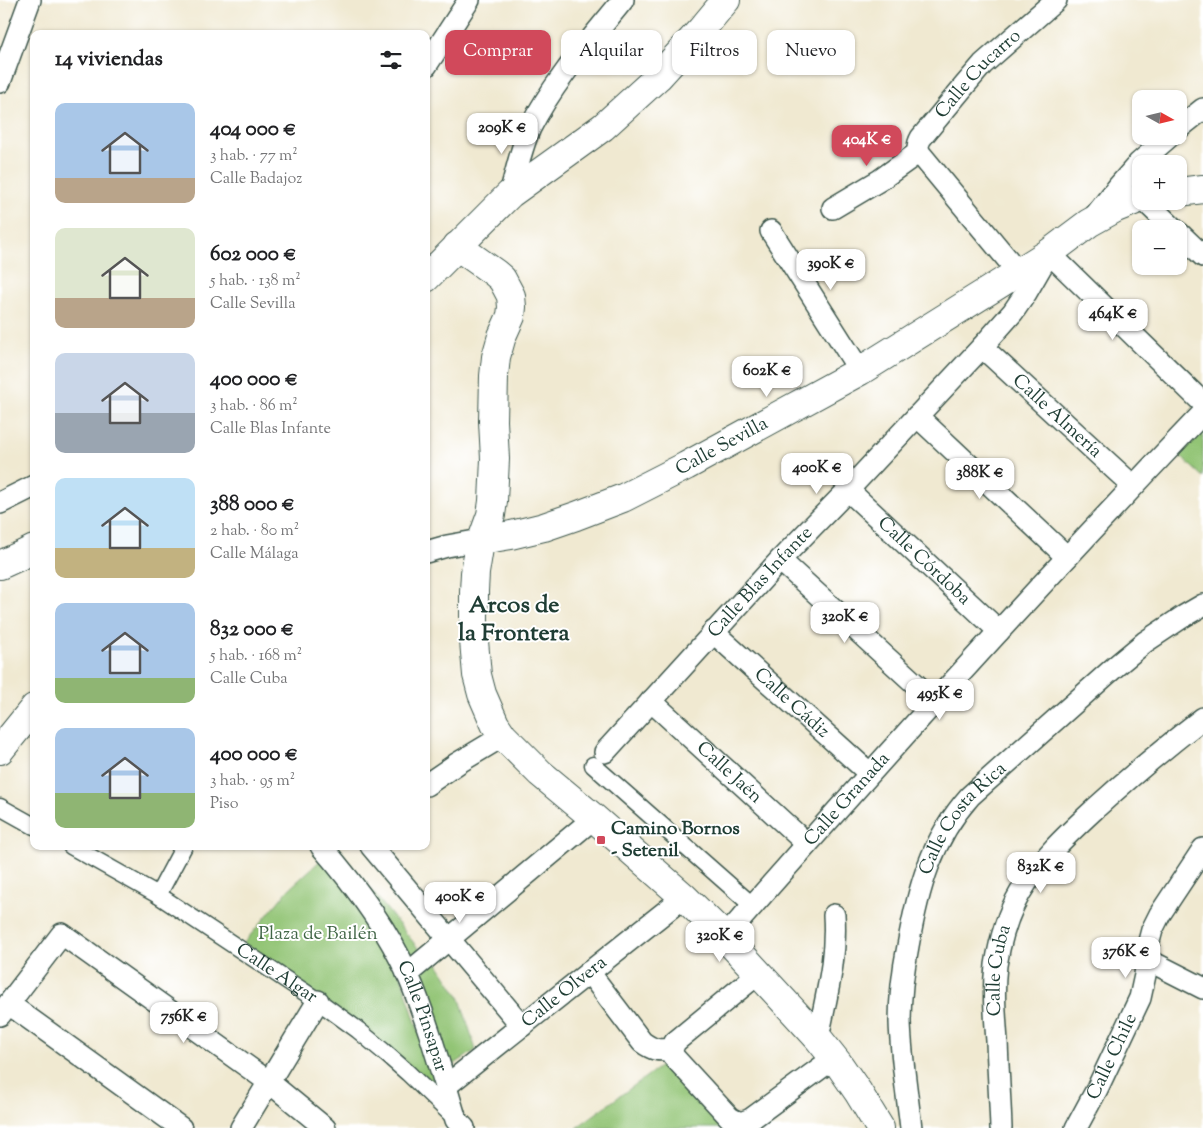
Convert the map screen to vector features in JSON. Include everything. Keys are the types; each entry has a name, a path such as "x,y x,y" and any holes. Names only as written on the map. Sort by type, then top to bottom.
{"street":[{"path":"0,82 30,0"},
{"path":"430,60 470,0"},
{"path":"510,194 530,128 564,73 623,0"},
{"path":"430,274 510,194 603,127 658,76 726,0"},
{"name":"Calle Cucarro","path":"918,152 918,144 921,138 983,64 1056,0"},
{"path":"1188,121 1203,109"},
{"path":"1089,223 1139,163 1160,145"},
{"path":"833,208 880,180 918,152 1018,272"},
{"path":"1187,191 1203,188"},
{"name":"Calle Sevilla","path":"481,540 544,527 623,498 695,462 860,371 1049,253 1089,223 1132,202"},
{"path":"1154,210 1165,220"},
{"path":"771,231 860,371"},
{"path":"1187,241 1203,256"},
{"path":"457,246 502,279 511,296 512,307 511,316 502,336 495,366 493,394 495,459 493,501 491,515 481,540 475,573 474,641 477,675 495,724 503,736 540,773 684,897 725,937 826,1048 858,1092 880,1128"},
{"path":"1049,253 1203,404"},
{"name":"Calle Blas Infante","path":"599,758 780,560 982,347 1013,312 1049,253"},
{"name":"Calle Almería","path":"982,347 1133,486"},
{"name":"Calle Granada","path":"725,937 934,701 1203,413"},
{"path":"917,416 1067,557"},
{"path":"0,503 30,488"},
{"name":"Calle Córdoba","path":"848,490 999,631"},
{"path":"430,551 481,540"},
{"path":"780,560 934,701"},
{"name":"Calle Costa Rica","path":"911,1128 904,1080 900,996 909,938 921,884 947,825 970,796 1088,690 1146,642 1203,605"},
{"name":"Calle Cádiz","path":"713,632 870,774"},
{"name":"Calle Jaén","path":"651,701 807,844"},
{"path":"0,750 30,713"},
{"name":"Calle Cuba","path":"1001,1128 994,989 996,965 1009,915 1032,875 1067,834 1177,737 1203,718"},
{"path":"430,782 503,736"},
{"path":"599,758 753,906"},
{"path":"0,808 30,824"},
{"path":"407,974 594,818"},
{"name":"Calle Chile","path":"1076,1128 1097,1089 1140,998 1144,987 1150,938 1160,914 1203,849"},
{"name":"Calle Algar","path":"78,850 158,896 318,1001 383,1051 460,1124"},
{"path":"158,896 182,850"},
{"name":"Calle Pinsapar","path":"332,850 387,935 407,974 423,1014 460,1124"},
{"path":"374,850 522,1026"},
{"name":"Calle Olvera","path":"446,1086 684,897"},
{"path":"759,973 675,1042 672,1049 673,1056 730,1118 736,1122 744,1122 751,1119 826,1048 835,943 834,916"},
{"path":"181,1128 4,1010 62,934 268,1082 325,1128"},
{"path":"1146,959 1203,988"},
{"path":"589,972 642,1042 651,1049 672,1049"},
{"path":"241,1128 318,1001"}],"green space":[{"path":"1203,430 1203,477 1179,455"},
{"path":"344,856 422,953 409,965 338,862"},
{"name":"Plaza de Bailén","path":"324,857 355,898 401,976 437,1089 243,944 288,890"},
{"path":"435,959 459,996 476,1050 447,1069 414,975"},
{"path":"669,1060 731,1128 576,1128"}],"place":[{"name":"Camino Bornos - Setenil","path":"601,840"}],"district":[{"name":"Arcos de la Frontera","path":"514,620"}]}
